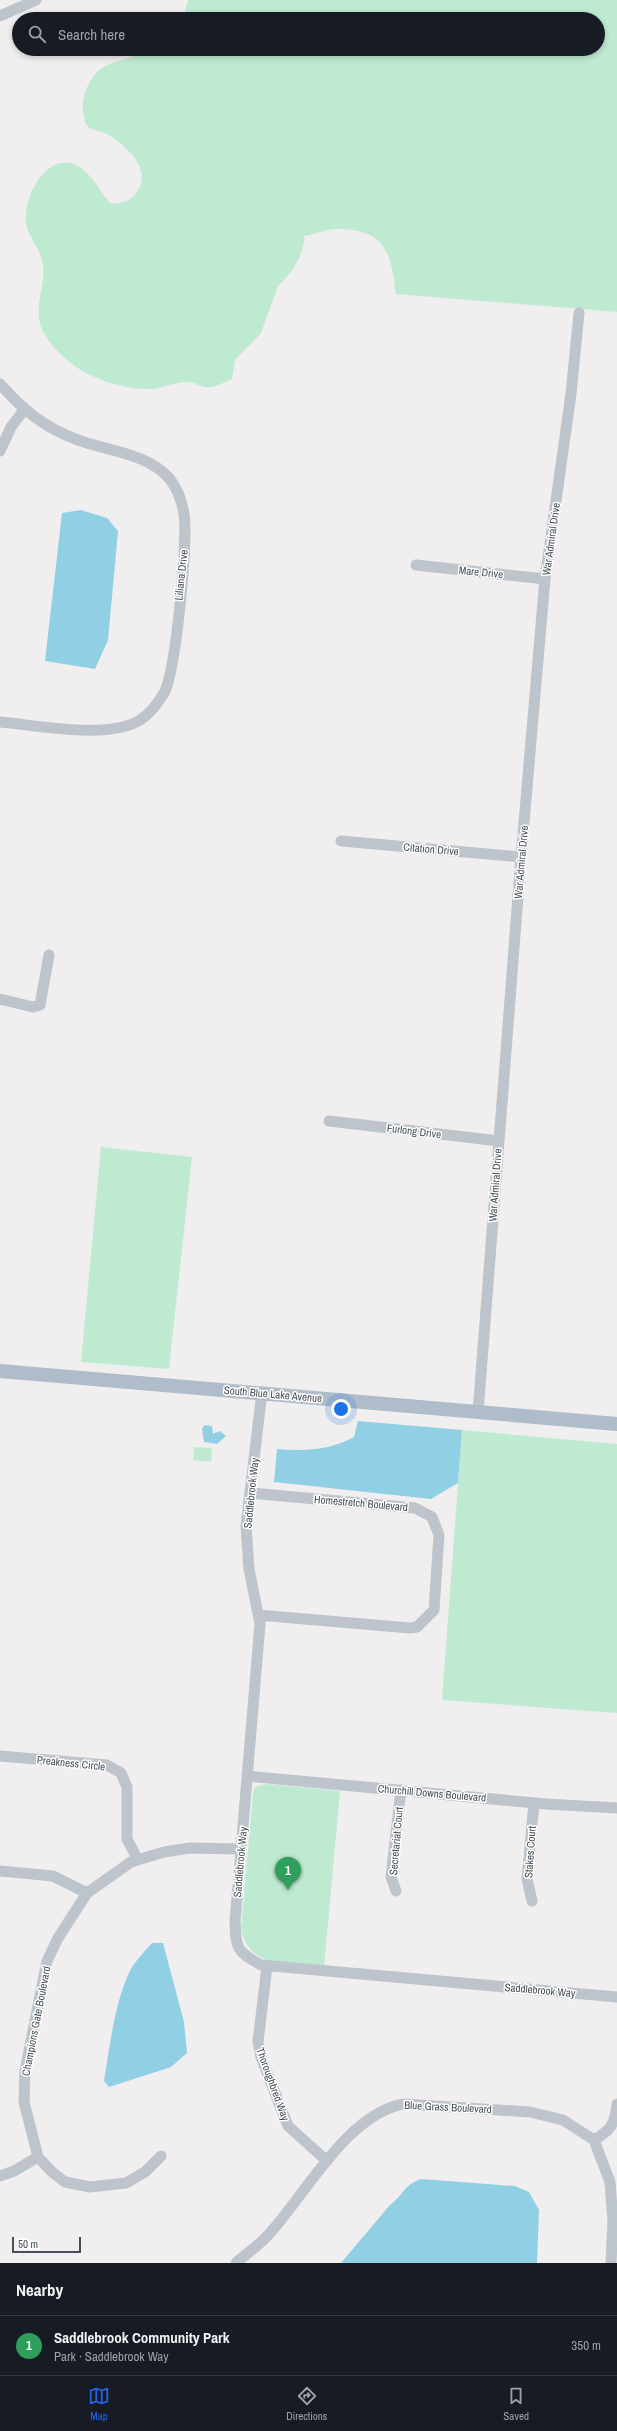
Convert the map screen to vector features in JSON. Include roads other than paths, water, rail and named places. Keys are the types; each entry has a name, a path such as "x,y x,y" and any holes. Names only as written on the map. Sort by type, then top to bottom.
{"main road":[{"name":"South Blue Lake Avenue","path":"0,1371 262,1392 478,1413 617,1424"}],"street":[{"path":"0,16 36,0"},
{"name":"War Admiral Drive","path":"478,1413 498,1141 545,579 571,394 579,313"},
{"name":"Liliana Drive","path":"0,384 24,410 48,426 76,440 146,461 168,478 180,496 185,533 172,669 164,693 150,712 140,721 119,729 99,731 0,722"},
{"path":"0,451 11,427 24,410"},
{"name":"Mare Drive","path":"416,565 545,579"},
{"name":"Citation Drive","path":"341,841 521,857"},
{"path":"0,999 33,1007 40,1005 49,955"},
{"name":"Furlong Drive","path":"329,1121 498,1141"},
{"name":"Saddlebrook Way","path":"262,1392 246,1526 249,1569 260,1624 235,1921 236,1945 244,1956 261,1965 267,1966 617,1997"},
{"name":"Homestretch Boulevard","path":"250,1494 415,1508 432,1517 440,1535 434,1610 417,1627 410,1628 258,1615"},
{"name":"Preakness Circle","path":"0,1756 107,1765 121,1773 128,1787 127,1839 138,1860"},
{"name":"Churchill Downs Boulevard","path":"247,1776 534,1803 617,1808"},
{"name":"Secretariat Court","path":"396,1891 391,1877 401,1790"},
{"name":"Stakes Court","path":"532,1901 526,1879 534,1803"},
{"name":"Champions Gate Boulevard","path":"161,2156 146,2172 126,2182 90,2187 65,2182 52,2172 38,2157 24,2102 25,2071 47,1961 58,1938 87,1893 131,1862 190,1848 241,1849"},
{"path":"0,1871 53,1876 87,1893"},
{"name":"Thoroughbred Way","path":"267,1966 258,2042 261,2057 288,2126 327,2161"},
{"name":"Blue Grass Boulevard","path":"236,2263 270,2233 327,2161 364,2121 387,2107 403,2104 530,2112 563,2120 594,2140"},
{"path":"611,2263 613,2221 610,2182 594,2140 608,2131 616,2117 617,2104"},
{"path":"0,2176 14,2171 38,2157"}],"water":[{"path":"81,510 107,518 118,531 108,640 95,669 45,661 62,513"},
{"path":"358,1421 462,1430 458,1483 431,1499 274,1482 277,1449 307,1450 344,1442 354,1437"},
{"path":"205,1425 212,1426 213,1434 220,1431 226,1436 217,1444 204,1442 202,1428"},
{"path":"152,1943 163,1943 184,2022 187,2053 171,2067 109,2087 104,2081 119,2000 130,1971"},
{"path":"421,2179 515,2186 529,2192 539,2210 537,2263 341,2263 407,2187"}],"place":[{"name":"Saddlebrook Community Park","path":"288,1890"}]}
